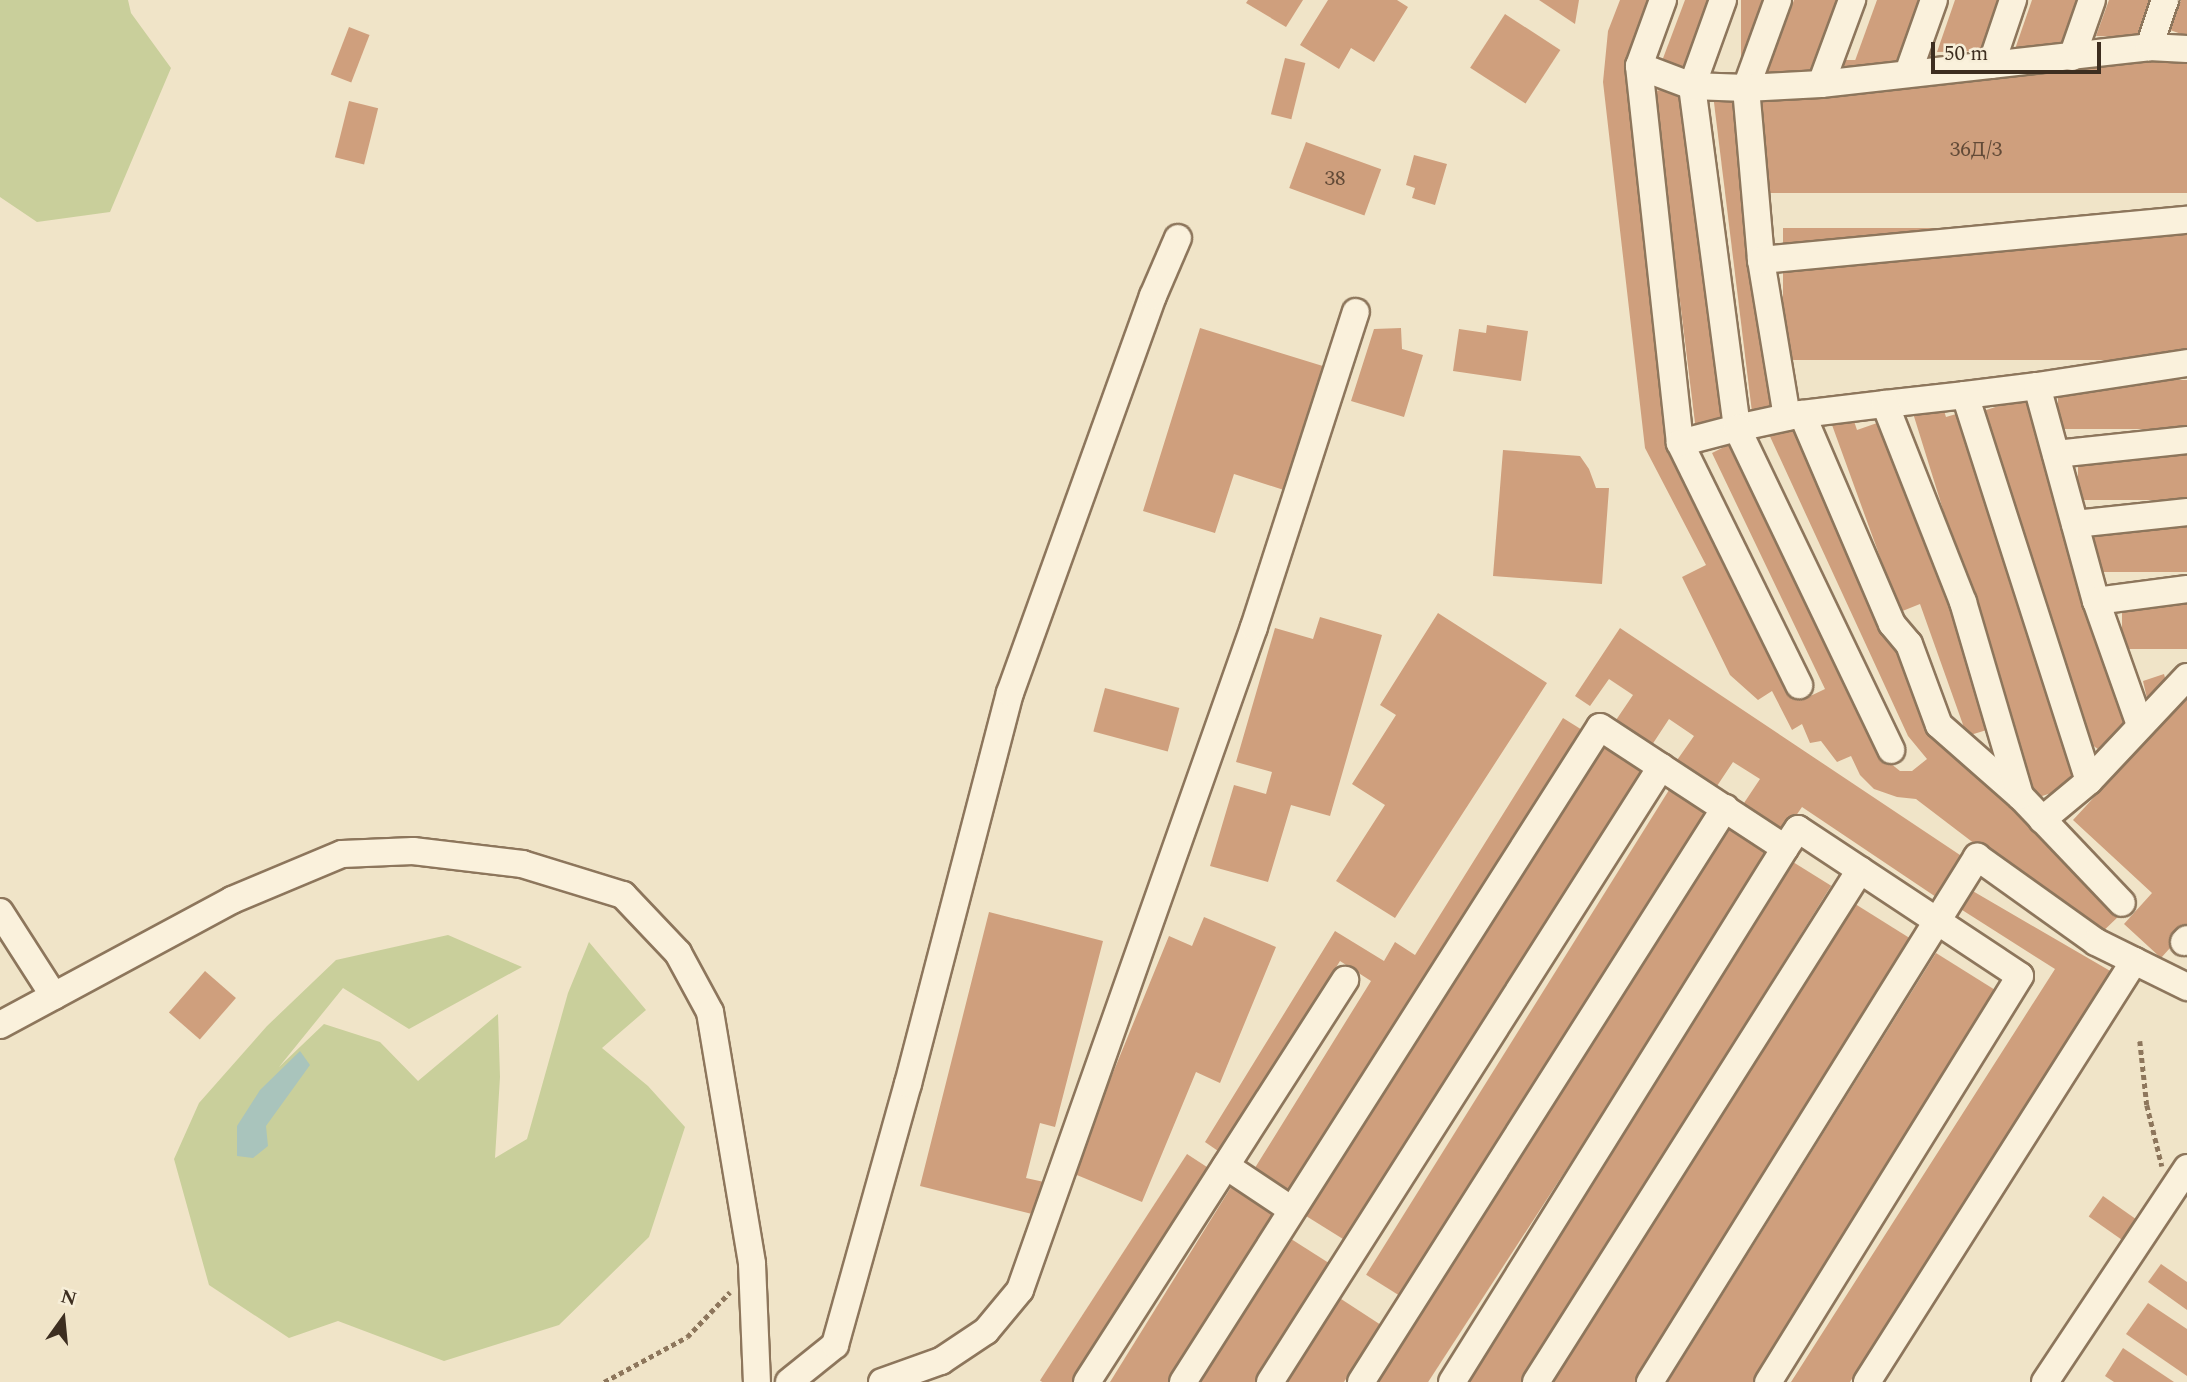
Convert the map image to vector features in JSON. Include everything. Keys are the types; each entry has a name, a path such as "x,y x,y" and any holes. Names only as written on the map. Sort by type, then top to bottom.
{"lane":[{"path":"1664,0 1639,66 1680,443 1799,685"},
{"path":"1723,0 1692,86 1737,428 1891,750"},
{"path":"1778,0 1746,88 1761,260 1794,416 1892,624 1909,645 1939,725 2021,797 2122,902"},
{"path":"1821,84 1852,0"},
{"path":"1908,73 1934,0"},
{"path":"1991,65 2013,0"},
{"path":"2072,57 2092,0"},
{"path":"2149,47 2165,0"},
{"path":"1639,66 1692,86 1746,88 1821,84 2149,47 2187,48"},
{"path":"1761,260 2187,220"},
{"path":"789,1382 835,1345 908,1084 1010,693 1153,296 1178,238"},
{"path":"882,1382 941,1361 986,1331 1020,1290 1254,627 1356,312"},
{"path":"1680,443 1794,416 2037,386 2187,363"},
{"path":"2037,386 2096,601 2140,725"},
{"path":"1965,395 2089,782"},
{"path":"1885,404 1963,602 2021,797"},
{"path":"2056,454 2187,440"},
{"path":"2075,524 2187,512"},
{"path":"2096,601 2187,589"},
{"path":"2042,820 2089,782 2187,677"},
{"path":"1183,1382 1600,727 1785,848"},
{"path":"1270,1382 1661,767"},
{"path":"1361,1382 1725,808"},
{"path":"1452,1382 1797,829 2020,976 1768,1382"},
{"path":"0,1025 232,901 342,853 413,851 522,864 623,895 678,953 710,1012 752,1269 757,1382"},
{"path":"1650,1382 1976,857 2096,942 2187,987"},
{"path":"1536,1382 1860,870"},
{"path":"0,912 54,996"},
{"path":"1867,1382 2134,961"},
{"path":"1087,1382 1345,980"},
{"path":"1226,1166 1292,1210"},
{"path":"2045,1382 2180,1178"}],"path":[{"path":"2140,1041 2147,1105 2157,1156 2180,1178"},
{"path":"604,1382 687,1337 752,1269"}],"green space":[{"path":"0,0 128,0 131,13 171,68 110,212 37,222 0,197"},
{"path":"448,935 522,967 409,1029 343,988 279,1067 324,1024 380,1042 418,1081 498,1014 500,1077 495,1158 527,1139 568,993 589,942 646,1010 602,1048 648,1086 685,1127 649,1237 559,1325 444,1361 338,1321 289,1338 209,1285 174,1159 199,1103 267,1026 336,960"}],"water":[{"path":"300,1051 310,1065 266,1126 268,1146 253,1158 237,1156 237,1126 260,1090"}],"building":[{"path":"1248,0 1303,0 1286,27 1246,3"},
{"path":"1328,0 1397,0 1408,7 1374,62 1351,48 1339,69 1300,45"},
{"path":"1539,0 1579,0 1575,24"},
{"path":"1620,0 1654,0 1640,37 1675,440 1802,700 1825,689 1712,453 1736,441 1890,763 1900,771 1912,771 1927,759 1908,736 1767,430 1794,420 1938,729 2120,915 2097,937 1916,799 1897,797 1874,789 1860,775 1851,756 1837,762 1821,741 1810,743 1802,724 1792,730 1772,691 1758,700 1730,675 1682,577 1706,565 1645,448 1603,82 1608,31"},
{"path":"1685,0 1714,0 1687,71 1662,61"},
{"path":"1741,0 1766,0 1766,82 1741,82"},
{"path":"1794,0 1841,0 1815,69 1767,73"},
{"path":"1877,0 1923,0 1900,66 1852,69"},
{"path":"1955,0 2005,0 1987,51 1937,52"},
{"path":"2032,0 2083,0 2066,49 2014,52"},
{"path":"2109,0 2156,0 2144,38 2096,36"},
{"path":"2181,0 2187,0 2187,36 2170,30"},
{"path":"1505,14 1560,50 1525,104 1470,68"},
{"path":"349,27 370,35 351,82 331,75"},
{"path":"1285,58 1305,63 1291,119 1271,114"},
{"path":"1757,60 2187,60 2187,193 1757,193"},
{"path":"1686,87 1727,421 1695,425 1654,91"},
{"path":"1738,93 1777,407 1752,410 1713,96"},
{"path":"349,101 378,108 364,165 335,157"},
{"path":"1306,142 1381,169 1364,215 1289,188"},
{"path":"1414,155 1447,164 1435,205 1412,198 1415,188 1406,185"},
{"path":"1783,228 2187,228 2187,360 1783,360"},
{"path":"1487,325 1528,331 1521,381 1453,371 1459,329 1486,333"},
{"path":"1200,328 1326,367 1287,491 1234,474 1215,533 1143,511"},
{"path":"1401,328 1402,349 1423,355 1404,417 1351,401 1374,329"},
{"path":"2058,380 2187,380 2187,429 2058,429"},
{"path":"2033,395 2133,729 2104,753 2086,741 1983,411"},
{"path":"1941,401 1946,417 1963,412 2079,784 2033,799 1912,410"},
{"path":"1853,418 1857,430 1880,422 1948,594 1990,729 1967,736 1920,604 1900,612 1832,425"},
{"path":"1503,450 1580,456 1589,469 1596,488 1609,488 1602,584 1493,576"},
{"path":"2078,453 2187,453 2187,500 2078,500"},
{"path":"2091,522 2187,522 2187,572 2091,572"},
{"path":"2122,598 2187,598 2187,649 2122,649"},
{"path":"1438,613 1547,683 1395,918 1336,881 1385,805 1352,784 1396,715 1380,705"},
{"path":"1320,617 1382,635 1330,816 1291,805 1268,882 1210,866 1234,785 1266,794 1272,772 1236,762 1275,628 1313,639"},
{"path":"1620,628 1963,857 1936,897 1802,807 1784,833 1742,806 1760,779 1733,762 1715,789 1675,763 1694,736 1669,719 1650,748 1614,723 1633,695 1609,679 1590,706 1575,696"},
{"path":"2164,674 2168,689 2148,703 2143,681"},
{"path":"1105,688 1179,708 1168,751 1093,731"},
{"path":"2187,697 2187,929 2161,958 2124,924 2152,893 2073,820"},
{"path":"1563,718 1587,733 1297,1198 1253,1171 1371,981 1340,961 1221,1153 1205,1142 1335,931 1384,961 1395,942 1415,955"},
{"path":"1603,740 1647,768 1350,1243 1306,1216"},
{"path":"1674,782 1716,808 1408,1301 1366,1275"},
{"path":"1731,822 1774,850 1428,1382 1380,1382 1371,1376"},
{"path":"1793,862 1831,886 1521,1382 1468,1382"},
{"path":"1971,890 2112,972 1850,1382 1791,1382 2055,969 1959,908"},
{"path":"1852,902 1915,941 1639,1382 1552,1382"},
{"path":"989,912 1103,941 1055,1127 1040,1123 1026,1178 1044,1182 1036,1215 920,1186"},
{"path":"1204,917 1276,947 1220,1083 1196,1072 1142,1202 1072,1173 1169,936 1192,946"},
{"path":"1936,953 1999,992 1755,1382 1668,1382"},
{"path":"205,971 236,998 200,1039 169,1013"},
{"path":"1187,1154 1213,1171 1076,1382 1040,1380"},
{"path":"1233,1184 1278,1212 1172,1382 1110,1382"},
{"path":"2103,1196 2136,1219 2121,1239 2089,1216"},
{"path":"1288,1237 1332,1265 1259,1382 1198,1382"},
{"path":"2161,1264 2187,1282 2187,1310 2148,1282"},
{"path":"1338,1297 1381,1325 1344,1382 1284,1382"},
{"path":"2148,1303 2187,1329 2187,1376 2126,1334"},
{"path":"2123,1348 2174,1382 2114,1382 2105,1376"}]}
